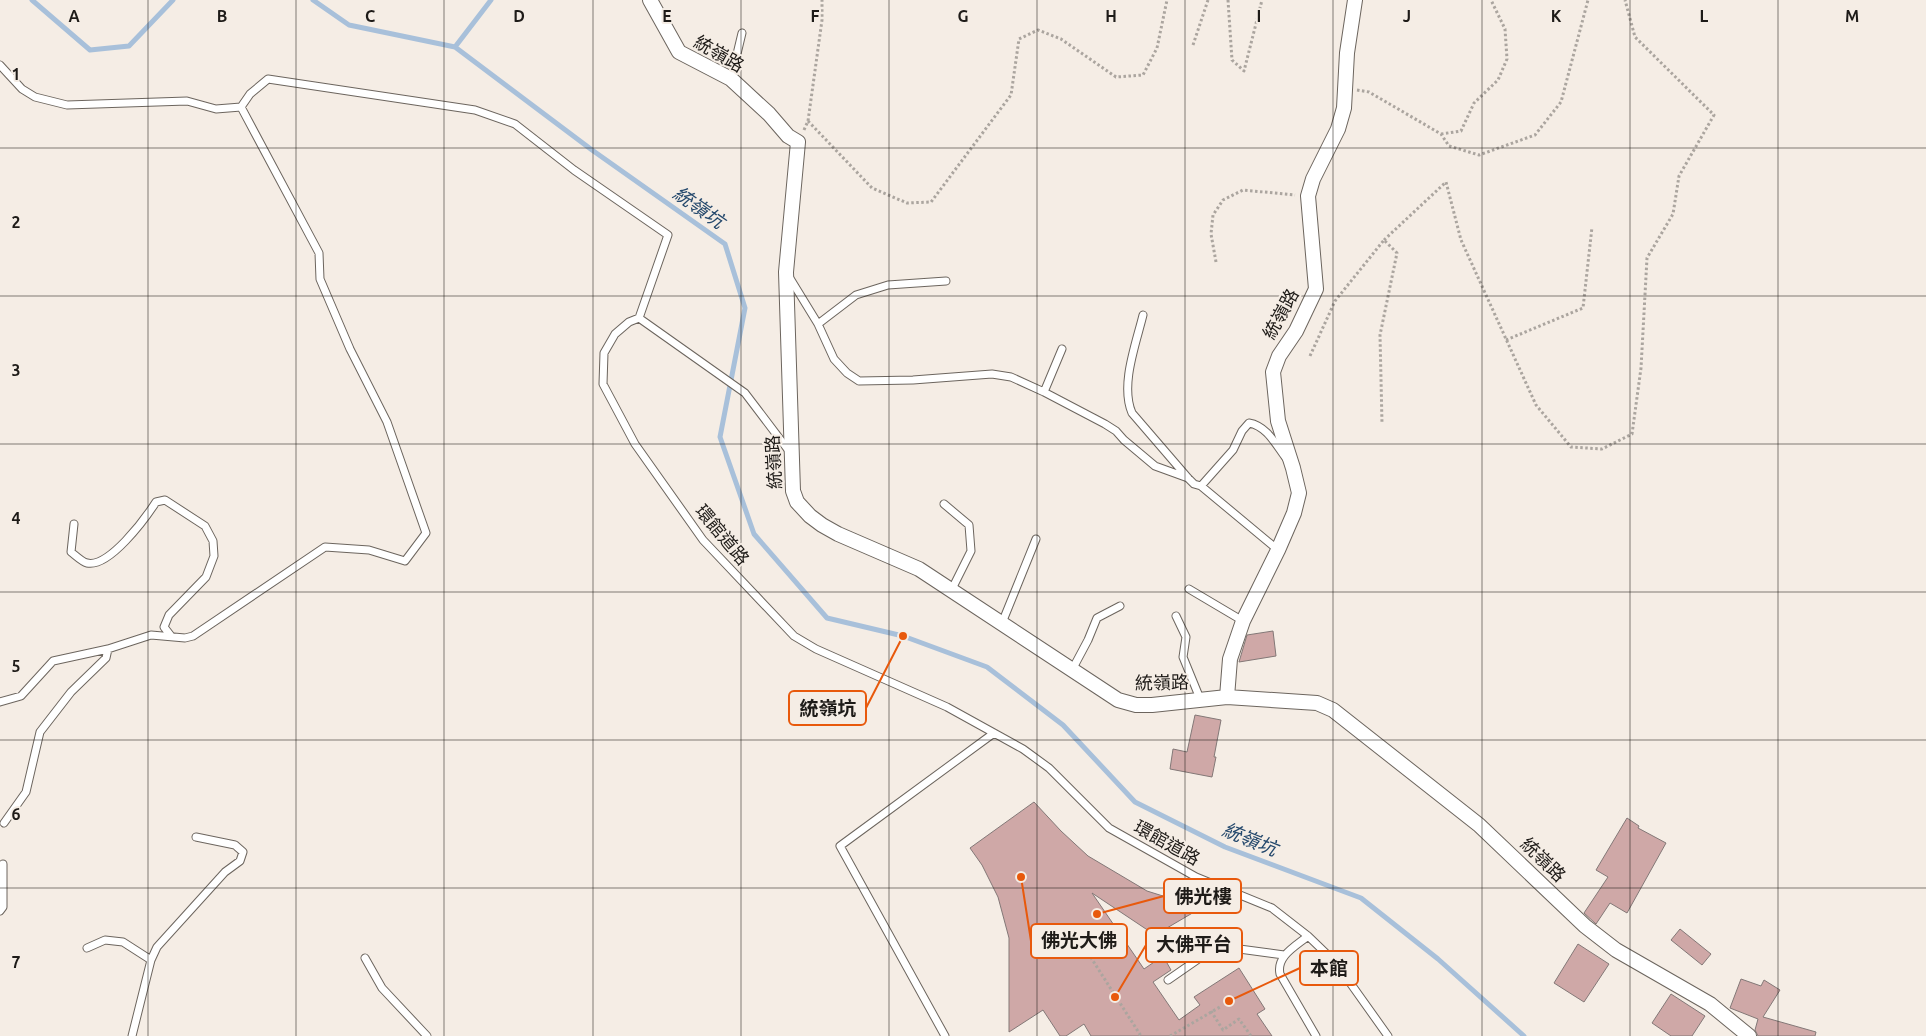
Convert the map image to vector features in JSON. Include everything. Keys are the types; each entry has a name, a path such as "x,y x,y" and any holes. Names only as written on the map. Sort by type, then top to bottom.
{"street":[{"name":"統嶺路","path":"650,0 679,52 731,79 769,114 788,136 798,142 786,272 793,491 797,502 810,516 838,534 919,569 1118,700 1136,705 1152,705 1227,697 1317,703 1333,710 1479,825 1585,926 1616,950 1710,1004 1749,1036"},
{"name":"統嶺路","path":"1227,697 1230,659 1243,621 1278,550 1294,513 1299,494 1278,421 1273,372 1279,356 1296,331 1316,289 1308,196 1313,180 1338,129 1344,108 1347,53 1355,0"}],"lane":[{"path":"731,79 742,33"},
{"path":"0,65 22,89 35,97 67,105 187,102 216,109 240,107 250,94 268,79 475,110 515,124 574,170 668,235 640,318 745,393 792,455"},
{"path":"0,702 21,696 54,661 108,649 151,635 194,636 325,547 369,550 406,561 426,533 387,422 350,349 320,279 319,253 240,107"},
{"path":"786,272 818,324 834,359 846,373 859,381 992,374 1011,377 1044,392 1116,431 1155,466 1188,478"},
{"path":"818,324 856,295 888,285 946,281"},
{"path":"1142,315 1127,387 1128,404 1132,413 1194,484 1201,486 1278,550"},
{"name":"環館道路","path":"640,318 628,322 616,334 604,353 603,384 635,444 703,540 794,636 816,649 946,707 1023,749 1049,768 1109,828 1196,876 1272,908 1308,936 1336,963 1388,1036"},
{"path":"1044,392 1062,349"},
{"path":"1201,486 1233,450 1242,431 1249,423 1258,424 1266,432 1293,468"},
{"path":"74,524 71,552 86,563 99,562 112,553 146,518 156,502 165,500 205,526 213,541 214,556 206,577 169,614 164,627 171,636"},
{"path":"944,504 969,525 971,551 951,591"},
{"path":"1002,623 1036,539"},
{"path":"1189,589 1243,621"},
{"path":"1072,670 1097,618 1120,606"},
{"path":"1176,616 1186,637 1182,657 1202,701"},
{"path":"4,823 26,792 40,732 71,692 106,658 108,649"},
{"path":"945,1036 840,846 994,733"},
{"path":"132,1036 151,960 157,946 225,872 240,861 244,852 235,846 196,837"},
{"path":"0,911 3,907 3,864"},
{"path":"1308,936 1284,955 1280,964 1280,974 1316,1036"},
{"path":"87,948 106,940 124,942 151,960"},
{"path":"1168,980 1217,946 1284,955"},
{"path":"365,958 382,988 427,1036"}],"path":[{"path":"798,142 808,121 822,20 822,0"},
{"path":"808,121 872,188 907,203 931,202 1011,95 1019,39 1038,30 1061,39 1116,77 1142,75 1157,48 1167,0"},
{"path":"1193,44 1208,0"},
{"path":"1228,0 1232,60 1244,71 1262,0"},
{"path":"1441,134 1461,131 1474,103 1498,80 1507,59 1505,29 1491,0"},
{"path":"1344,89 1369,92 1441,134 1449,146 1479,155 1535,135 1561,102 1588,0"},
{"path":"1310,356 1335,301 1384,240 1446,182 1461,240 1536,405 1571,447 1602,449 1632,434 1641,368 1647,258 1672,214 1679,176 1714,115 1636,37 1625,0"},
{"path":"1216,262 1211,234 1212,215 1223,200 1243,190 1308,196"},
{"path":"1506,340 1583,308 1592,227"},
{"path":"1382,423 1380,335 1397,252 1384,240"},
{"path":"1088,953 1141,1036"},
{"path":"1170,1036 1220,1006"},
{"path":"1211,1011 1223,1030 1240,1019 1251,1036"}],"building":[{"path":"1273,631 1276,656 1239,662 1247,635"},
{"path":"1195,715 1221,720 1212,777 1170,769 1173,749 1187,752"},
{"path":"1034,802 1088,856 1147,891 1201,908 1155,935 1092,893 1144,969 1163,956 1171,970 1153,982 1179,1020 1200,1005 1194,997 1239,968 1265,1009 1257,1014 1272,1036 1091,1036 1084,1024 1066,1036 1060,1036 1043,1010 1009,1032 1009,938 998,897 982,865 970,848"},
{"path":"1627,818 1639,826 1638,828 1666,843 1627,913 1610,903 1596,924 1584,913 1608,877 1596,870"},
{"path":"1680,929 1711,954 1702,965 1671,940"},
{"path":"1578,944 1609,964 1584,1002 1554,983"},
{"path":"1741,979 1761,986 1764,980 1780,990 1763,1017 1816,1032 1815,1036 1758,1036 1755,1030 1758,1019 1730,1008"},
{"path":"1671,994 1705,1016 1692,1036 1671,1036 1652,1023"}],"waterway":[{"name":"統嶺坑","path":"32,0 90,50 129,46 173,0"},
{"name":"統嶺坑","path":"313,0 349,25 455,47 592,150 725,244 745,308 720,437 754,534 827,618 903,636 987,667 1063,725 1135,802 1225,847 1361,898 1438,959 1524,1036"},
{"path":"455,47 491,0"}],"place":[{"name":"統嶺坑","path":"903,636"},
{"name":"佛光大佛","path":"1021,877"},
{"name":"佛光樓","path":"1097,914"},
{"name":"大佛平台","path":"1115,997"},
{"name":"本館","path":"1229,1001"}]}
